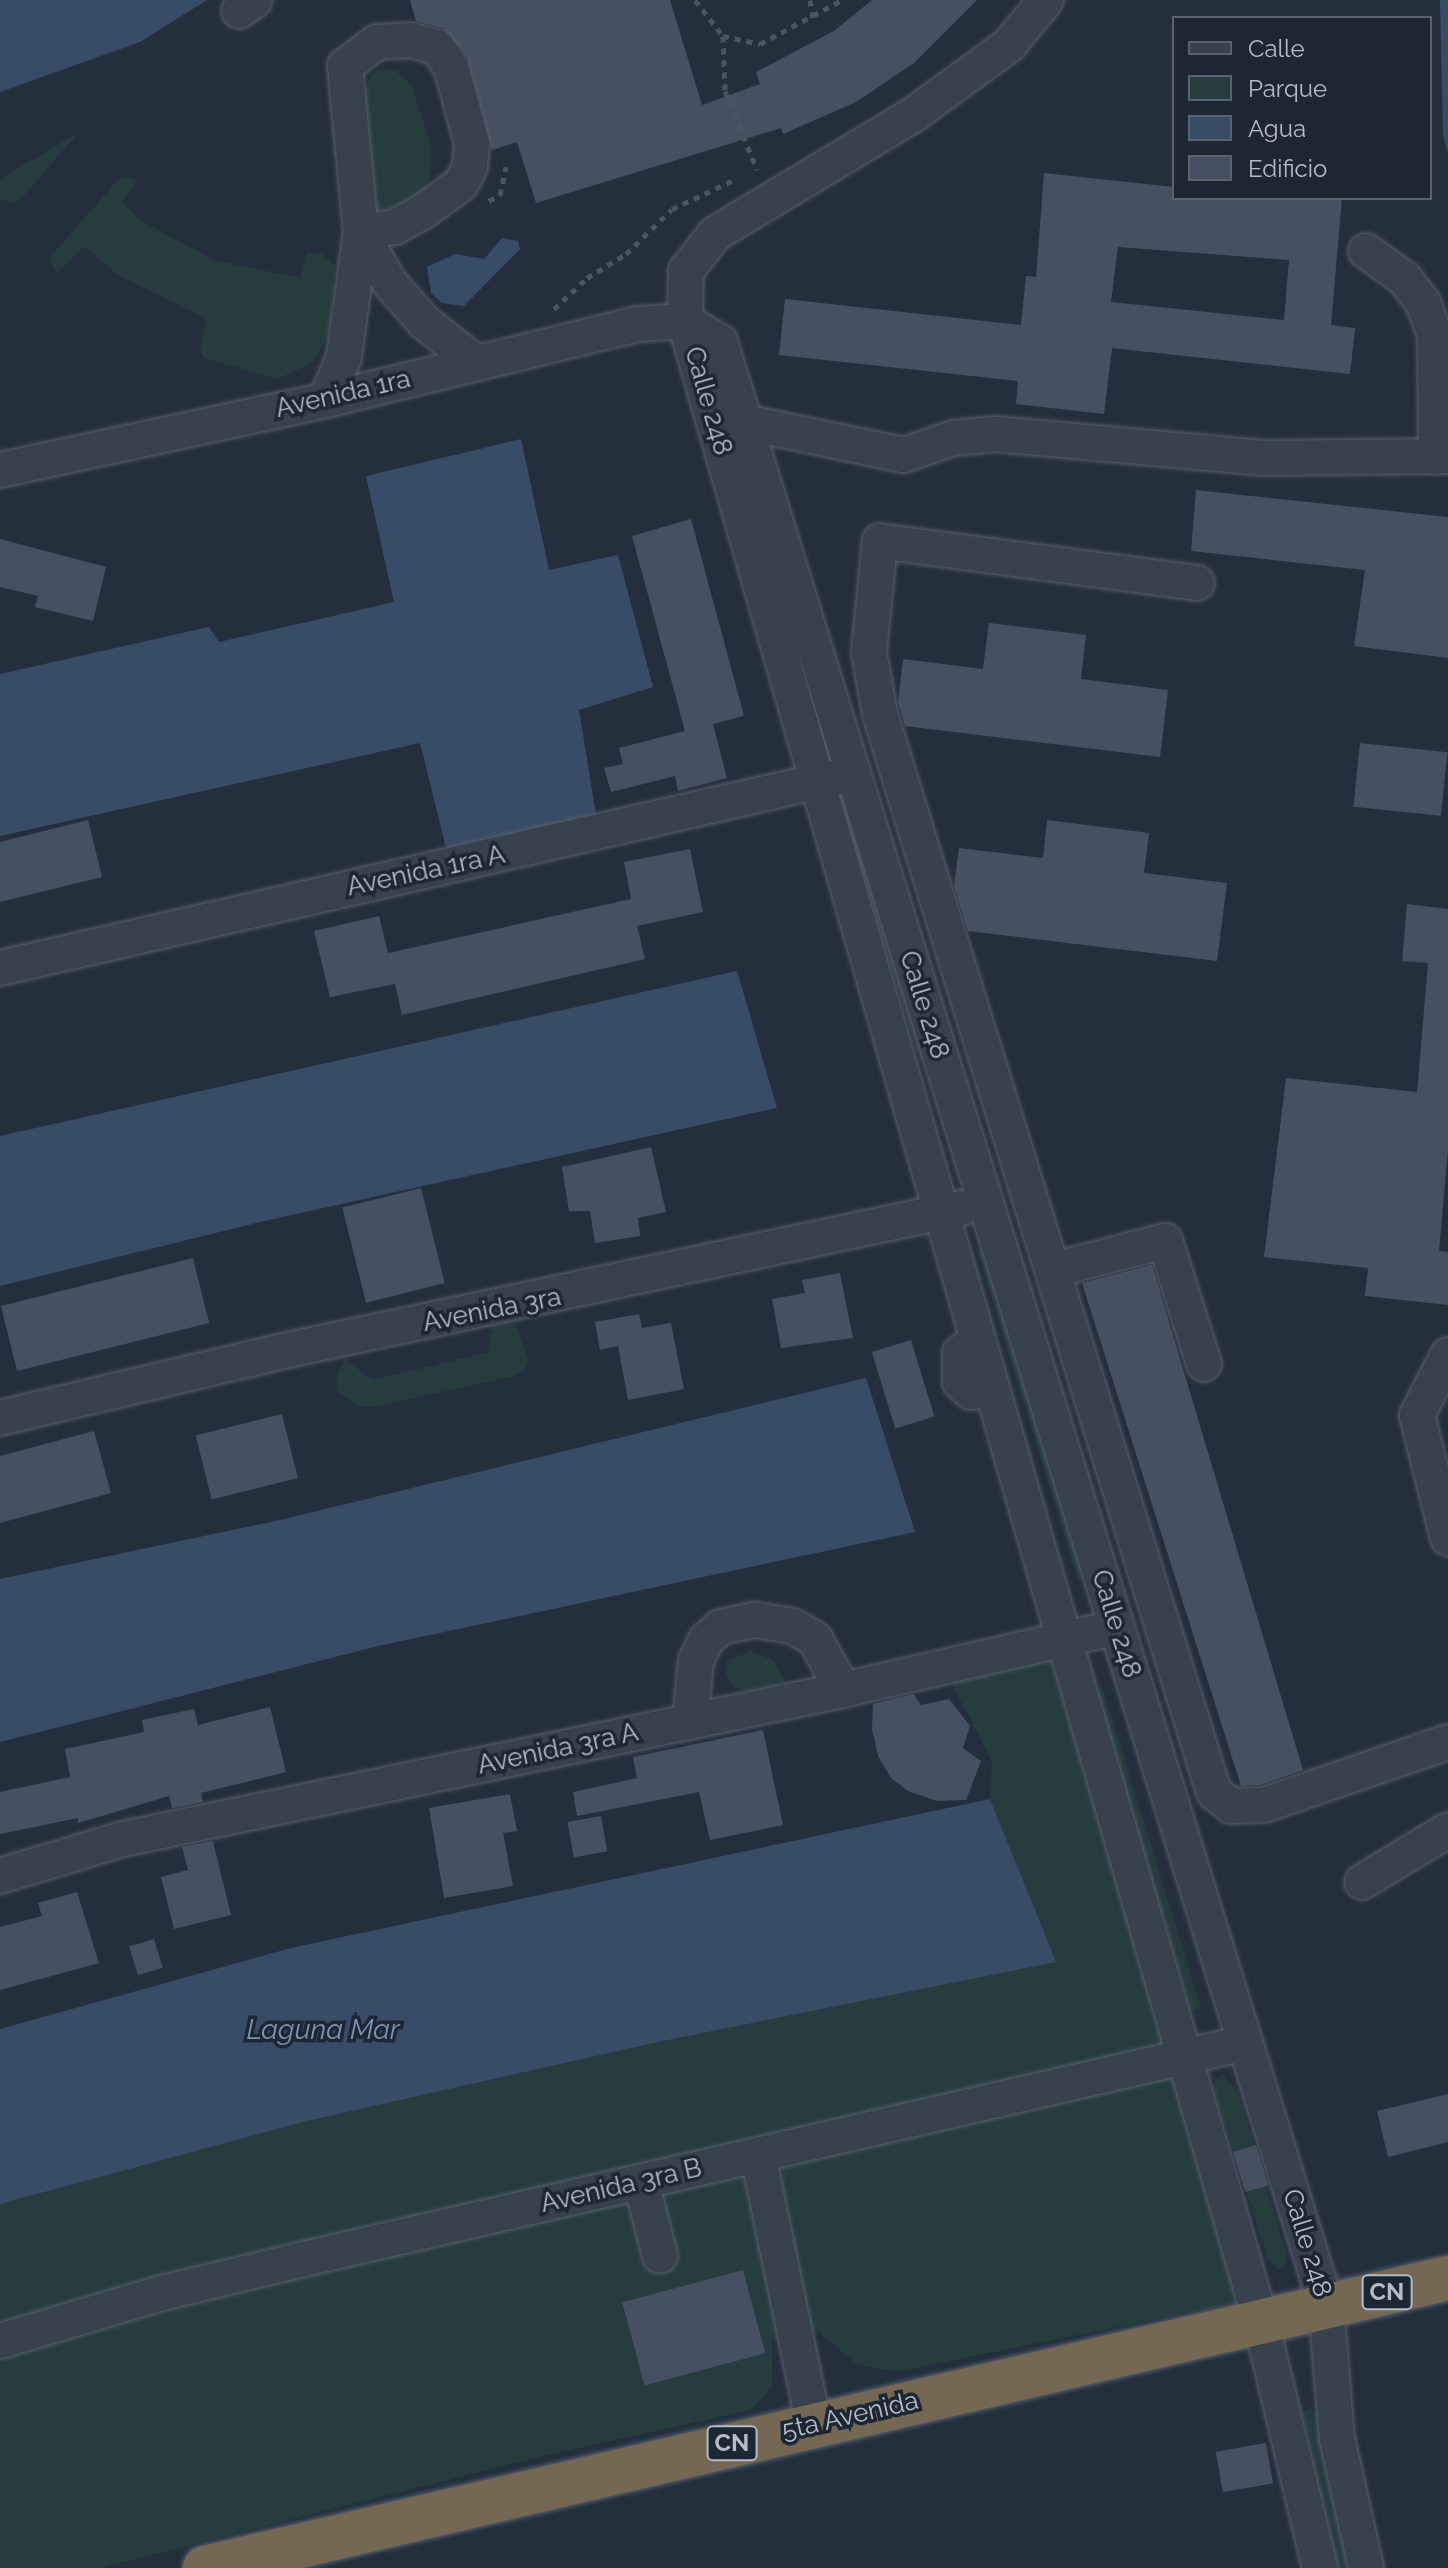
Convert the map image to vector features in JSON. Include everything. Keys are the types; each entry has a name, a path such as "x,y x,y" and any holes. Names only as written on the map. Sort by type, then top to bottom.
{"highway":[{"name":"5ta Avenida","path":"205,2568 1260,2319 1448,2278"}],"street":[{"path":"685,321 686,271 715,234 913,115 1009,45 1046,0"},
{"path":"326,400 344,357 361,232 345,66 377,42 411,40 437,47 451,67 472,143 470,167 461,184 395,227 361,232"},
{"path":"361,232 389,282 424,322 475,362"},
{"path":"744,422 904,455 953,438 995,434 1264,458 1442,456 1435,334 1423,303 1405,279 1366,251"},
{"name":"Avenida 1ra","path":"0,470 326,400 637,324 685,321"},
{"name":"Calle 248","path":"685,321 720,342 1326,2305 1337,2438 1366,2568"},
{"name":"Calle 248","path":"685,321 1260,2319 1320,2568"},
{"path":"1197,583 880,541 869,652 880,714 1214,1792 1231,1806 1264,1805 1448,1742"},
{"name":"Avenida 1ra A","path":"0,968 853,773"},
{"name":"Avenida 3ra","path":"0,1418 283,1351 985,1202"},
{"path":"1053,1270 1165,1241 1204,1364"},
{"path":"1448,1355 1417,1415 1448,1538"},
{"path":"690,1722 696,1661 706,1640 721,1627 755,1620 792,1626 815,1639 843,1690"},
{"name":"Avenida 3ra A","path":"0,1876 123,1839 843,1690 1117,1627"},
{"path":"1362,1882 1448,1830"},
{"name":"Avenida 3ra B","path":"0,2341 162,2293 1245,2043"},
{"path":"758,2155 814,2425"},
{"path":"641,2182 660,2256"}],"path":[{"path":"695,0 723,36 725,91 757,170"},
{"path":"810,0 813,20"},
{"path":"723,36 760,44 813,20 842,0"},
{"path":"481,205 500,195 507,179 504,157"},
{"path":"547,316 587,278 626,254 672,209 770,163"}],"green space":[{"path":"382,68 396,71 412,86 432,150 428,188 400,211 377,214 370,207 365,94 371,74"},
{"path":"79,132 21,199 11,203 0,199 0,179"},
{"path":"127,177 137,181 122,201 140,220 214,260 300,278 307,253 321,253 335,265 329,333 314,362 277,379 204,358 200,350 206,318 116,274 85,246 56,273 50,257 119,179"},
{"path":"856,826 927,1058 919,1061 848,828"},
{"path":"984,1249 1084,1576 1077,1578 977,1251"},
{"path":"505,1322 517,1327 528,1360 524,1371 510,1377 377,1406 360,1406 338,1392 336,1380 344,1359 373,1380 488,1352 492,1328"},
{"path":"751,1651 773,1660 785,1683 747,1691 734,1687 726,1673 727,1661"},
{"path":"1060,1652 1238,2298 1232,2304 895,2372 857,2364 816,2330 772,2339 772,2387 751,2410 543,2456 99,2568 0,2568 0,2204 303,2122 658,2042 1055,1962 990,1799 992,1762 947,1674"},
{"path":"1103,1688 1201,2008 1191,2011 1093,1691"},
{"path":"1222,2075 1237,2089 1287,2256 1285,2266 1278,2270 1268,2259 1215,2093 1215,2079"},
{"path":"1309,2408 1317,2414 1351,2568 1338,2568 1303,2414"}],"water":[{"path":"0,0 207,0 140,42 0,92"},
{"path":"1440,0 1448,0 1448,153 1443,135"},
{"path":"502,238 518,241 520,249 464,306 442,303 431,293 427,267 455,254 484,259"},
{"path":"521,439 549,570 618,555 653,687 579,710 596,814 446,848 420,743 0,836 0,674 209,627 219,642 394,602 366,476"},
{"path":"737,971 777,1108 260,1222 0,1286 0,1136"},
{"path":"866,1378 915,1532 378,1646 0,1742 0,1579 280,1520"},
{"name":"Laguna Mar","path":"990,1799 1056,1962 658,2042 303,2122 0,2204 0,2029 291,1948"}],"building":[{"path":"410,0 670,0 702,105 760,84 756,72 834,31 872,0 977,0 914,63 856,102 783,134 781,128 536,203 517,142 492,150 467,56 443,28 416,21"},
{"path":"1044,173 1172,187 1172,200 1342,200 1331,325 1355,328 1350,374 1112,348 1104,414 1016,404 1018,381 779,355 785,299 1021,325 1026,276 1036,277","holes":["1118,247 1289,260 1284,320 1111,302"]},
{"path":"1196,490 1448,517 1448,658 1354,646 1365,570 1191,551"},
{"path":"691,519 744,716 713,724 727,778 678,791 675,776 611,792 604,768 623,764 619,748 685,731 632,536"},
{"path":"0,539 106,567 93,621 35,607 38,596 0,587"},
{"path":"989,623 1086,635 1081,679 1168,690 1160,757 905,726 898,702 903,659 983,669"},
{"path":"1360,743 1448,752 1441,816 1353,807"},
{"path":"88,820 102,877 0,902 0,842"},
{"path":"1047,820 1149,833 1144,873 1227,883 1217,961 968,931 954,886 959,848 1043,858"},
{"path":"690,849 703,912 637,926 645,959 402,1015 395,984 330,997 314,931 379,916 388,953 631,899 624,862"},
{"path":"1407,904 1448,909 1448,1149 1439,1251 1448,1252 1448,1305 1365,1296 1368,1268 1264,1257 1286,1078 1417,1092 1428,963 1402,961"},
{"path":"651,1147 666,1212 638,1218 640,1236 595,1243 590,1211 569,1211 562,1167"},
{"path":"421,1188 445,1283 366,1303 342,1208"},
{"path":"193,1258 209,1323 17,1371 1,1306"},
{"path":"1152,1265 1303,1770 1260,1785 1241,1786 1082,1283"},
{"path":"840,1273 853,1338 781,1348 772,1299 805,1293 802,1280"},
{"path":"639,1314 642,1328 671,1323 684,1389 628,1400 618,1346 600,1350 595,1322"},
{"path":"911,1340 934,1417 895,1428 872,1352"},
{"path":"282,1414 298,1478 212,1500 196,1436"},
{"path":"94,1431 111,1493 0,1523 0,1456"},
{"path":"914,1694 921,1705 949,1699 970,1726 963,1748 981,1761 966,1800 937,1801 908,1791 891,1778 878,1756 872,1729 873,1704"},
{"path":"270,1707 286,1772 201,1793 203,1802 172,1808 169,1796 78,1823 78,1818 0,1834 0,1792 70,1777 65,1749 144,1732 142,1720 194,1709 198,1725"},
{"path":"763,1730 783,1825 710,1840 699,1792 577,1816 573,1792 637,1778 633,1757"},
{"path":"510,1794 517,1831 503,1833 513,1886 444,1898 429,1808"},
{"path":"601,1816 607,1851 574,1857 568,1822"},
{"path":"213,1841 231,1915 174,1929 161,1877 188,1870 182,1847"},
{"path":"77,1892 99,1963 0,1990 0,1927 42,1916 38,1903"},
{"path":"154,1939 163,1968 138,1975 129,1947"},
{"path":"1448,2094 1448,2142 1388,2157 1377,2111"},
{"path":"1256,2145 1268,2185 1245,2192 1233,2152"},
{"path":"743,2270 765,2353 645,2385 622,2302"},
{"path":"1266,2443 1273,2483 1223,2492 1216,2452"}]}
